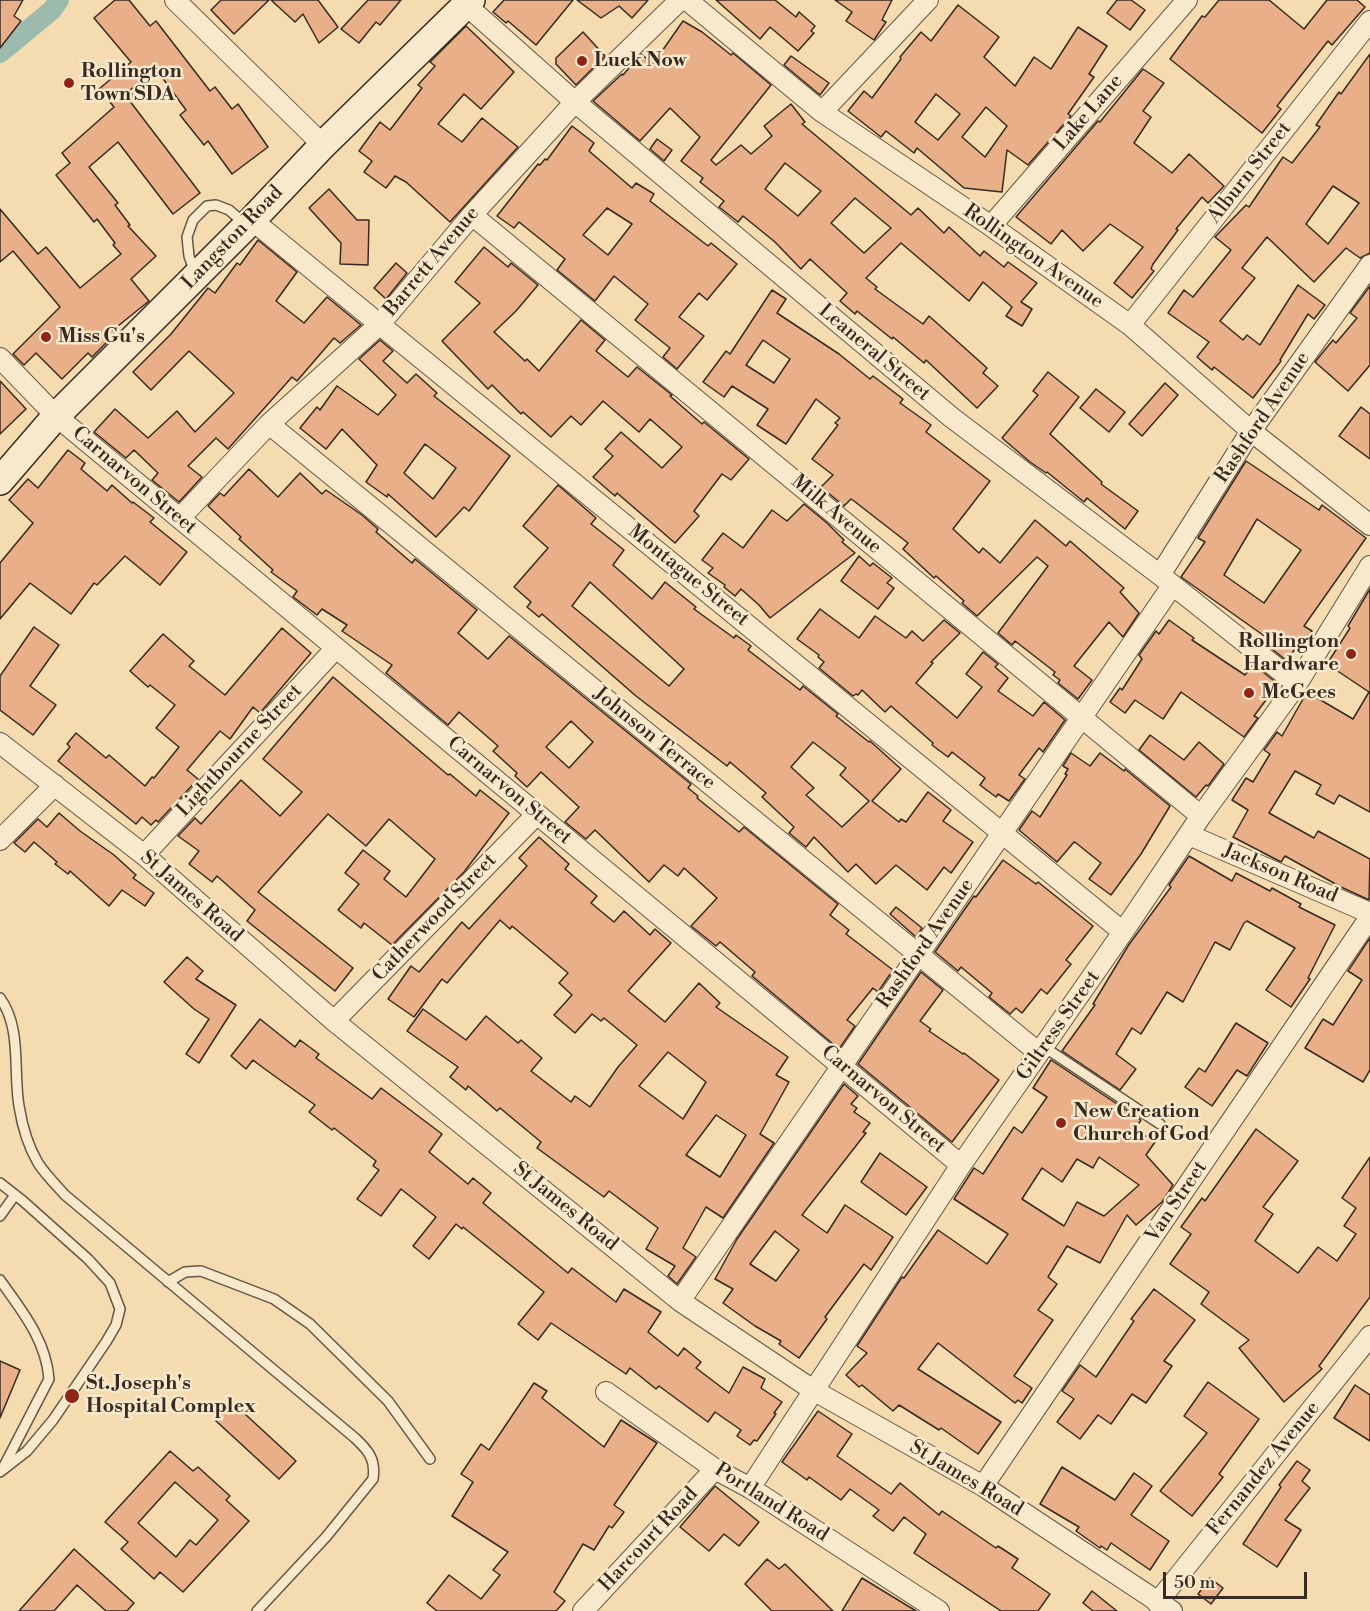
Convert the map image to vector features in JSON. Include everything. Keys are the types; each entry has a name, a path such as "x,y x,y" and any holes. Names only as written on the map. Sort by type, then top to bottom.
{"street":[{"path":"175,0 323,145"},
{"path":"190,0 189,3 202,27"},
{"name":"Barrett Avenue","path":"180,518 269,424 380,324 472,215 575,102 680,0"},
{"name":"Rollington Avenue","path":"687,0 822,112 991,226 1130,325 1251,431 1370,525"},
{"path":"822,112 928,0"},
{"name":"Lake Lane","path":"991,226 1187,0"},
{"name":"Leaneral Street","path":"468,3 575,102 951,417 1166,580 1297,684"},
{"name":"Langston Road","path":"0,481 56,416 323,145 468,3"},
{"name":"Alburn Street","path":"1130,325 1370,21"},
{"name":"Milk Avenue","path":"472,215 1201,816"},
{"name":"Montague Street","path":"249,222 380,324 1124,932"},
{"name":"Rashford Avenue","path":"680,1301 1082,718 1166,580 1251,431 1370,265"},
{"name":"Carnarvon Street","path":"0,358 56,416 961,1165"},
{"name":"Johnson Terrace","path":"269,424 919,955 1042,1050"},
{"name":"Giltress Street","path":"750,1488 961,1165 1124,932 1201,816 1297,684 1370,566"},
{"name":"Lightbourne Street","path":"144,855 336,648"},
{"name":"St James Road","path":"0,743 144,855 334,1021 680,1301 813,1390 983,1486 1165,1607"},
{"path":"0,840 55,785"},
{"name":"Catherwood Street","path":"334,1021 537,814"},
{"name":"Jackson Road","path":"1189,835 1370,915"},
{"name":"Van Street","path":"983,1486 1370,915"},
{"name":"Fernandez Avenue","path":"1165,1607 1370,1336"},
{"name":"Portland Road","path":"606,1392 715,1469 750,1488 939,1611"},
{"name":"Harcourt Road","path":"584,1611 715,1469"}],"lane":[{"path":"196,276 189,256 187,237 193,220 207,206 216,205 249,222"},
{"path":"0,998 10,1016 15,1042 19,1107 28,1142 39,1164 65,1195 370,1452 375,1469 373,1479 326,1537 257,1611"},
{"path":"1042,1050 1160,1124"},
{"path":"0,1183 87,1259 110,1283 120,1309 116,1325 106,1342 53,1420 27,1451 1,1472"},
{"path":"0,1216 15,1195"},
{"path":"168,1282 185,1272 201,1271 274,1299 310,1324 388,1401 430,1459"},
{"path":"0,1280 36,1330 48,1363 49,1379 1,1472"}],"building":[{"path":"0,0 23,0 14,16 21,21 0,48"},
{"path":"115,0 129,0 150,26 156,21 210,91 215,87 232,109 238,104 268,147 232,174 208,141 204,145 180,115 186,110 156,69 129,91 134,96 129,100 200,193 173,214 118,142 89,167 118,203 115,205 130,225 128,226 156,256 131,279 149,301 113,330 116,333 92,357 88,353 62,379 36,353 24,365 13,354 60,307 13,251 0,262 0,209 38,254 46,247 80,288 121,254 97,219 94,222 56,175 70,163 62,153 114,107 99,89 131,62 94,18"},
{"path":"221,0 269,0 234,34 211,10"},
{"path":"271,0 318,0 338,27 319,43 303,14 295,22"},
{"path":"368,0 401,0 380,25 376,22 359,43 341,29"},
{"path":"504,0 573,0 536,45 508,21 506,23 493,12"},
{"path":"577,0 648,0 632,18 619,6 601,18"},
{"path":"716,0 775,0 796,17 799,12 815,26 811,31 814,33 798,51 770,27 760,39"},
{"path":"835,0 892,0 882,20 886,22 874,40 846,21 852,12"},
{"path":"1117,0 1131,0 1145,10 1130,30 1107,13"},
{"path":"1219,0 1269,0 1304,29 1327,0 1357,0 1365,7 1332,45 1328,41 1277,106 1281,109 1262,133 1170,59 1202,16 1205,17"},
{"path":"958,5 999,37 984,57 1015,86 1034,57 1051,69 1078,27 1107,46 1089,74 1094,77 1068,114 1071,116 1028,165 1007,150 1002,192 964,188 917,148 914,153 886,131 881,137 848,111 864,91 872,98 901,59 900,57 921,32 931,41","holes":["936,94 960,114 938,140 915,122","986,107 1007,126 985,157 962,137"]},
{"path":"683,21 702,32 731,55 733,53 771,85 711,160 716,165 741,145 751,154 772,136 764,126 791,104 805,122 802,124 911,215 918,208 944,233 949,227 980,256 984,251 1004,267 1008,262 1037,283 1021,302 1032,309 1022,326 1006,316 1012,307 983,282 969,301 901,243 866,278 877,287 875,289 923,324 929,316 987,368 983,373 998,386 977,408 926,360 924,363 893,337 892,339 857,311 855,314 840,301 847,293 810,259 801,269 775,242 743,216 738,222 719,207 724,201 700,182 703,178 681,161 700,137 670,108 640,141 593,101 623,75 641,54 653,64","holes":["785,163 821,191 798,216 765,189","855,198 891,228 864,253 831,223"]},
{"path":"466,26 514,72 481,109 464,94 438,124 462,142 482,118 518,147 450,222 406,182 395,176 386,188 364,172 372,161 359,151 380,122 390,130 422,88 418,85 435,66 430,62"},
{"name":"Luck Now","path":"583,32 605,56 576,85 556,64 556,58"},
{"path":"1370,54 1370,253 1360,258 1346,248 1314,282 1267,237 1242,268 1255,278 1220,321 1243,340 1247,335 1260,345 1298,285 1325,305 1314,319 1308,314 1281,361 1253,398 1214,367 1212,370 1197,357 1209,342 1168,313 1184,290 1193,297 1231,250 1215,237 1246,205 1249,207 1283,157 1292,163 1320,127 1316,125 1339,92 1341,94","holes":["1333,186 1359,203 1328,244 1306,224"]},
{"path":"791,56 829,83 820,95 784,65"},
{"path":"1143,69 1164,83 1143,111 1151,117 1134,143 1172,173 1189,154 1224,186 1208,203 1202,197 1176,229 1178,230 1153,264 1151,269 1154,271 1132,298 1114,283 1143,247 1110,224 1083,251 1062,230 1051,244 1016,217 1098,121 1100,122"},
{"path":"572,126 594,143 589,151 632,188 636,183 654,194 650,201 708,246 711,243 737,264 707,300 699,293 679,317 704,336 677,369 663,357 670,348 635,320 648,304 614,276 595,301 557,270 565,259 519,222 514,228 497,216 538,164 547,160","holes":["607,208 632,224 608,255 583,235"]},
{"path":"657,139 672,150 664,161 650,149"},
{"path":"329,189 357,220 369,220 368,265 340,264 341,243 309,208"},
{"path":"258,240 297,272 276,301 304,323 327,297 361,325 340,343 334,338 297,381 292,377 228,449 216,438 188,466 202,477 179,502 152,480 158,473 134,450 126,458 94,432 115,409 148,438 177,411 195,432 234,393 189,351 151,390 133,372 171,334 208,288 215,293 237,263 240,265"},
{"path":"484,247 508,267 511,263 538,285 494,332 525,361 527,359 539,371 581,320 605,340 596,351 628,377 637,367 672,395 670,396 702,424 704,422 749,459 731,480 722,474 694,511 699,516 675,543 617,493 615,496 593,477 613,456 605,449 621,432 662,468 682,447 650,419 639,432 603,401 581,425 571,416 551,437 523,412 521,414 492,385 488,389 442,341 480,303 455,282"},
{"path":"396,263 407,273 386,299 374,288"},
{"path":"1370,286 1370,365 1348,391 1315,362 1333,340 1336,343 1357,318 1350,313"},
{"path":"772,290 786,299 777,313 839,354 870,379 873,376 903,399 900,403 931,425 926,432 990,481 953,529 979,553 983,548 1000,563 1035,520 1066,546 1070,541 1124,588 1120,592 1139,613 1123,637 1109,622 1074,666 1092,680 1078,699 1058,683 1060,680 1053,675 1055,672 1015,641 1012,645 998,633 1048,566 1037,557 977,616 962,603 964,601 936,576 934,578 903,549 908,543 851,499 844,506 821,487 833,475 812,459 838,425 835,423 840,418 816,399 786,444 757,425 768,409 732,386 724,397 703,382 726,351 730,354","holes":["763,340 790,359 774,383 746,365"]},
{"path":"380,340 393,351 383,361 407,383 416,374 437,393 434,396 510,456 469,511 464,507 436,537 388,494 387,497 366,482 377,465 342,429 326,449 300,428 317,407 320,410 337,386 378,415 396,395 359,359","holes":["425,444 456,468 433,499 404,473"]},
{"path":"1048,372 1079,397 1050,434 1102,482 1101,484 1138,511 1125,529 1087,498 1084,502 1002,438 1038,395 1033,391"},
{"path":"0,381 26,409 0,434"},
{"path":"1165,383 1178,395 1142,436 1129,424"},
{"path":"1096,389 1125,412 1109,432 1080,408"},
{"path":"1361,407 1370,414 1370,459 1339,436"},
{"path":"68,450 85,463 81,469 107,491 112,485 154,518 150,522 187,552 160,585 125,556 97,585 94,583 71,614 30,583 0,619 0,563 33,523 9,500 28,479 38,488"},
{"path":"1246,461 1319,510 1322,505 1366,538 1304,626 1312,631 1301,646 1298,644 1287,661 1267,645 1270,640 1181,577 1205,542 1198,538","holes":["1257,519 1301,550 1264,603 1224,575"]},
{"path":"249,469 278,497 300,473 322,494 326,490 362,515 378,529 376,532 412,563 415,559 477,610 458,633 488,659 509,636 691,784 688,788 698,796 697,798 739,832 744,827 838,904 830,915 849,930 846,934 893,970 878,992 873,988 847,1020 855,1026 839,1049 752,976 755,972 720,942 716,946 691,926 717,898 684,868 678,876 664,865 649,882 595,830 586,839 565,822 579,807 541,772 527,787 515,776 517,773 493,751 498,746 459,712 448,725 386,673 392,665 342,631 347,625 322,609 317,615 293,597 297,591 271,572 273,570 208,506 220,493 224,496","holes":["571,721 593,742 569,768 546,747"]},
{"path":"558,485 596,518 591,524 624,550 613,565 652,599 665,582 696,607 694,609 734,638 736,635 751,646 748,650 800,690 803,686 901,769 872,801 899,822 901,819 906,822 928,792 951,810 943,821 973,842 951,873 944,867 927,890 896,865 876,884 856,864 848,872 814,837 806,847 789,833 794,827 762,797 766,793 730,762 727,766 636,696 542,614 539,617 527,607 531,602 514,587 548,548 523,526","holes":["590,582 684,669 669,686 572,606","813,742 846,768 840,775 869,801 842,827 806,795 814,788 791,767"]},
{"path":"804,504 827,523 844,540 842,542 855,553 770,618 741,589 735,596 724,587 725,585 708,573 713,568 702,560 723,533 743,548 772,510 787,521"},
{"path":"859,556 870,566 873,563 892,578 887,583 894,588 878,609 841,581"},
{"path":"1370,589 1370,812 1339,795 1334,804 1316,794 1321,785 1295,771 1269,813 1314,838 1318,831 1370,859 1369,900 1285,856 1281,862 1233,837 1248,810 1232,800 1246,778 1253,782 1270,754 1264,750 1277,732 1282,736 1307,692 1353,719 1369,692 1327,664 1350,628 1348,626"},
{"path":"820,609 859,638 875,616 906,638 912,631 923,641 944,620 960,633 931,662 933,663 916,683 957,718 982,687 966,674 983,652 998,664 995,667 1008,678 998,691 1033,716 1044,702 1065,720 1043,752 1039,748 1019,775 1025,779 1009,801 998,794 996,797 980,785 985,778 952,752 948,757 932,745 933,743 891,706 885,712 862,690 858,695 853,696 819,668 824,662 818,657 819,655 797,639"},
{"path":"1169,620 1194,638 1192,640 1245,675 1253,664 1278,684 1254,716 1258,718 1244,737 1181,692 1163,719 1135,700 1125,713 1110,702 1120,688 1122,690 1142,659 1139,655 1156,631 1159,634"},
{"path":"34,627 59,645 30,686 56,705 33,735 0,710 0,676"},
{"path":"282,628 311,653 260,713 253,707 230,739 220,731 187,770 198,779 158,822 156,820 151,825 142,817 136,824 58,761 70,747 67,744 76,733 106,758 109,755 145,786 179,747 156,728 175,705 150,685 148,687 130,671 163,634 194,661 189,666 225,695"},
{"path":"333,677 448,775 450,774 476,796 480,790 509,813 464,872 392,945 364,923 361,928 338,910 359,884 345,873 363,850 390,871 384,879 406,897 435,859 389,819 366,846 328,814 258,892 353,968 335,991 247,921 255,910 217,876 212,882 189,864 199,851 178,836 195,818 201,824 241,780 280,816 302,792 263,759"},
{"path":"1150,735 1184,760 1199,742 1224,764 1208,786 1206,785 1196,797 1139,750"},
{"path":"1071,753 1090,766 1100,753 1124,771 1125,769 1170,806 1141,854 1111,895 1089,879 1101,863 1076,843 1074,842 1057,862 1019,830 1032,811 1040,817 1067,775 1065,774 1068,769 1063,766"},
{"path":"59,813 114,855 136,875 133,878 154,893 145,906 122,890 109,906 70,871 68,874 55,864 57,862 34,842 25,852 14,843 38,819 47,827"},
{"path":"539,837 569,864 565,869 597,896 591,903 614,922 624,911 650,935 655,929 671,943 628,991 665,1022 699,983 720,1003 716,1007 788,1057 776,1075 789,1082 760,1134 774,1143 723,1218 706,1207 683,1248 696,1257 677,1284 668,1276 675,1266 646,1249 658,1228 609,1191 604,1197 537,1148 541,1142 500,1108 497,1111 468,1086 466,1090 450,1077 458,1067 407,1031 423,1009 466,1040 486,1016 518,1043 521,1040 542,1058 531,1071 571,1102 575,1096 590,1107 618,1067 637,1045 604,1018 601,1021 592,1014 575,1033 554,1015 572,995 559,983 568,973 512,926 510,929 500,920 447,983 442,979 414,1017 388,999 411,966 419,972 462,922 469,929 527,866 519,858","holes":["668,1052 706,1082 683,1119 639,1086","716,1115 746,1135 720,1177 686,1155"]},
{"path":"1189,856 1232,881 1236,873 1270,891 1272,888 1301,904 1299,907 1335,925 1308,978 1310,979 1291,1007 1266,990 1295,948 1247,921 1230,950 1215,942 1183,1002 1167,992 1141,1034 1132,1028 1116,1054 1136,1069 1120,1090 1062,1051 1095,1005 1093,1004 1128,946 1171,887 1169,885"},
{"path":"1003,860 1036,884 1038,882 1093,926 1066,960 1071,964 1047,994 1041,989 1022,1013 1016,1008 1010,1014 989,997 992,993 961,967 958,971 935,952 974,896 976,897"},
{"path":"896,907 922,928 916,937 890,914"},
{"path":"1370,938 1370,1070 1363,1082 1305,1048 1323,1019 1333,1025 1362,980 1348,971"},
{"path":"187,957 203,971 196,979 236,1005 199,1063 186,1054 209,1019 194,1009 164,982"},
{"path":"921,972 943,990 920,1021 931,1029 929,1031 964,1053 999,1080 952,1142 858,1064"},
{"path":"260,1019 295,1047 300,1040 319,1054 316,1058 372,1099 381,1088 442,1134 429,1152 468,1184 473,1178 491,1193 483,1203 568,1273 572,1268 616,1302 624,1289 661,1312 648,1332 678,1356 684,1348 701,1362 696,1368 729,1393 743,1367 765,1379 761,1388 782,1402 757,1441 754,1440 750,1445 737,1436 741,1430 715,1412 708,1422 659,1386 656,1389 630,1368 626,1374 551,1323 538,1340 518,1324 544,1292 463,1227 462,1229 456,1224 429,1259 413,1246 436,1217 401,1189 381,1216 357,1199 379,1170 373,1166 376,1161 334,1128 332,1130 309,1112 315,1105 253,1060 246,1069 231,1056"},
{"path":"1236,1023 1268,1043 1247,1076 1237,1070 1212,1106 1185,1087 1199,1068 1205,1072"},
{"path":"1051,1060 1141,1120 1135,1129 1155,1142 1146,1155 1173,1185 1162,1202 1136,1225 1127,1215 1100,1263 1067,1246 1048,1277 1057,1284 1038,1310 1053,1320 1014,1376 1032,1388 1022,1403 1018,1400 1015,1403 938,1343 918,1369 1001,1422 978,1454 941,1428 939,1430 899,1405 893,1411 846,1375 867,1353 857,1346 902,1277 904,1278 938,1230 987,1264 1008,1234 954,1199 974,1168 983,1174 1014,1127 1022,1133 1047,1097 1033,1088","holes":["1099,1157 1139,1185 1104,1216 1077,1202 1064,1226 1022,1199 1042,1168 1062,1182 1077,1159 1093,1168"]},
{"path":"844,1084 858,1096 851,1104 857,1108 854,1112 870,1123 863,1132 866,1133 802,1215 827,1233 845,1205 893,1237 871,1270 864,1264 825,1317 827,1319 799,1358 779,1344 781,1341 723,1303 733,1289 715,1279 737,1239","holes":["775,1231 799,1250 776,1281 750,1264"]},
{"path":"1256,1129 1298,1161 1263,1207 1273,1214 1255,1241 1298,1273 1318,1247 1337,1261 1356,1234 1344,1226 1356,1208 1342,1198 1370,1157 1370,1297 1319,1366 1322,1369 1284,1402 1239,1348 1249,1340 1201,1304 1209,1292 1170,1264 1191,1234 1181,1227 1202,1198 1205,1201"},
{"path":"880,1153 927,1187 906,1215 861,1182"},
{"path":"1154,1289 1195,1320 1164,1361 1172,1366 1146,1403 1132,1394 1111,1424 1098,1415 1080,1439 1057,1422 1074,1399 1062,1391 1080,1365 1096,1377 1134,1321 1131,1319"},
{"path":"0,1361 20,1370 0,1418"},
{"path":"1208,1382 1259,1419 1219,1474 1223,1477 1192,1516 1160,1491 1207,1433 1184,1416"},
{"path":"534,1383 547,1391 542,1398 604,1447 621,1420 657,1443 614,1505 624,1512 612,1528 609,1526 594,1550 583,1544 554,1592 565,1601 556,1611 437,1611 427,1603 449,1575 481,1599 500,1575 493,1570 508,1552 452,1516 473,1482 461,1474 481,1444 489,1450"},
{"path":"1355,1385 1370,1395 1370,1441 1334,1418"},
{"path":"232,1402 296,1461 279,1479 215,1420"},
{"path":"818,1411 852,1434 837,1456 891,1494 900,1483 939,1515 942,1511 996,1548 998,1546 1018,1559 1012,1568 1050,1594 1038,1611 1001,1611 914,1553 926,1534 904,1517 893,1531 873,1516 879,1510 850,1489 841,1500 809,1477 807,1480 782,1462"},
{"path":"170,1451 193,1471 198,1467 230,1496 226,1500 249,1521 183,1592 160,1572 154,1579 121,1549 128,1542 105,1522","holes":["175,1482 218,1520 196,1545 190,1540 176,1557 138,1523"]},
{"path":"1297,1461 1310,1470 1302,1481 1310,1488 1285,1520 1301,1530 1277,1567 1243,1544 1281,1487 1279,1485"},
{"path":"1062,1467 1115,1500 1134,1473 1152,1486 1131,1515 1169,1541 1150,1570 1111,1543 1107,1550 1101,1546 1100,1548 1076,1531 1079,1527 1040,1504"},
{"path":"715,1486 759,1522 739,1546 724,1534 709,1551 680,1527"},
{"path":"74,1549 134,1603 127,1611 106,1611 77,1585 54,1611 19,1611"},
{"path":"767,1559 779,1569 785,1564 833,1611 772,1611 745,1584"},
{"path":"862,1578 916,1611 842,1611"},
{"path":"1210,1578 1223,1588 1211,1604 1198,1594"},
{"path":"1092,1591 1117,1611 1093,1611 1083,1603"}],"waterway":[{"path":"0,53 52,10 59,0"}],"place":[{"name":"Luck Now","path":"582,61"},
{"name":"Rollington Town SDA","path":"69,83"},
{"name":"Miss Gu's","path":"46,337"},
{"name":"Rollington Hardware","path":"1351,654"},
{"name":"McGees","path":"1249,693"},
{"name":"New Creation Church of God","path":"1061,1123"},
{"name":"St. Joseph's Hospital Complex","path":"72,1396"}]}
